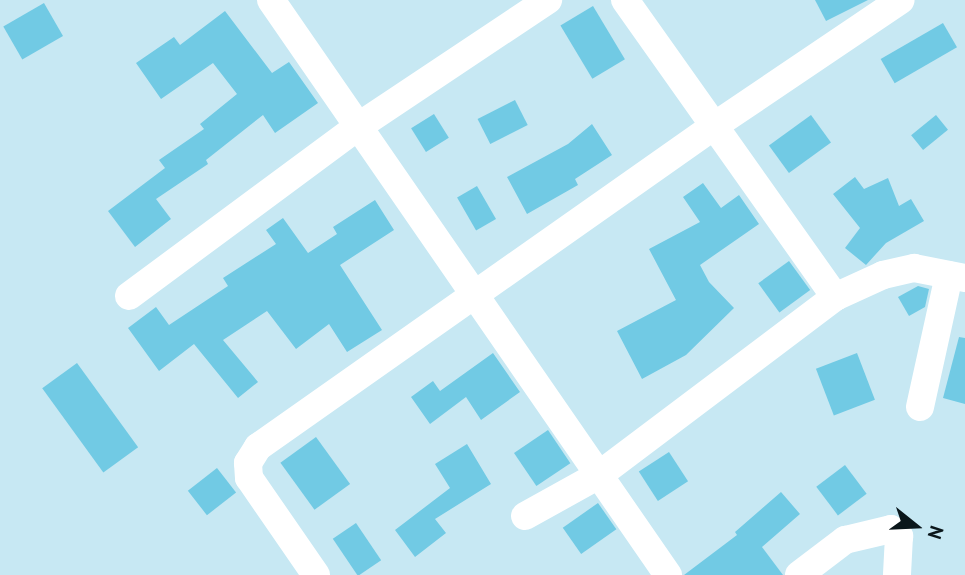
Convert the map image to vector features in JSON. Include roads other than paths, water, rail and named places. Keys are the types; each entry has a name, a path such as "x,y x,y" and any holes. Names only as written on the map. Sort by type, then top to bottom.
{"street":[{"path":"271,0 356,128 668,575"},
{"path":"130,296 356,128 548,0"},
{"path":"625,0 835,298"},
{"path":"316,575 249,478 248,463 258,447 714,125 901,0"},
{"path":"525,516 599,474 835,298 883,275 914,268 957,277 920,407"},
{"path":"799,575 845,540 891,529 899,536 897,575"}]}
